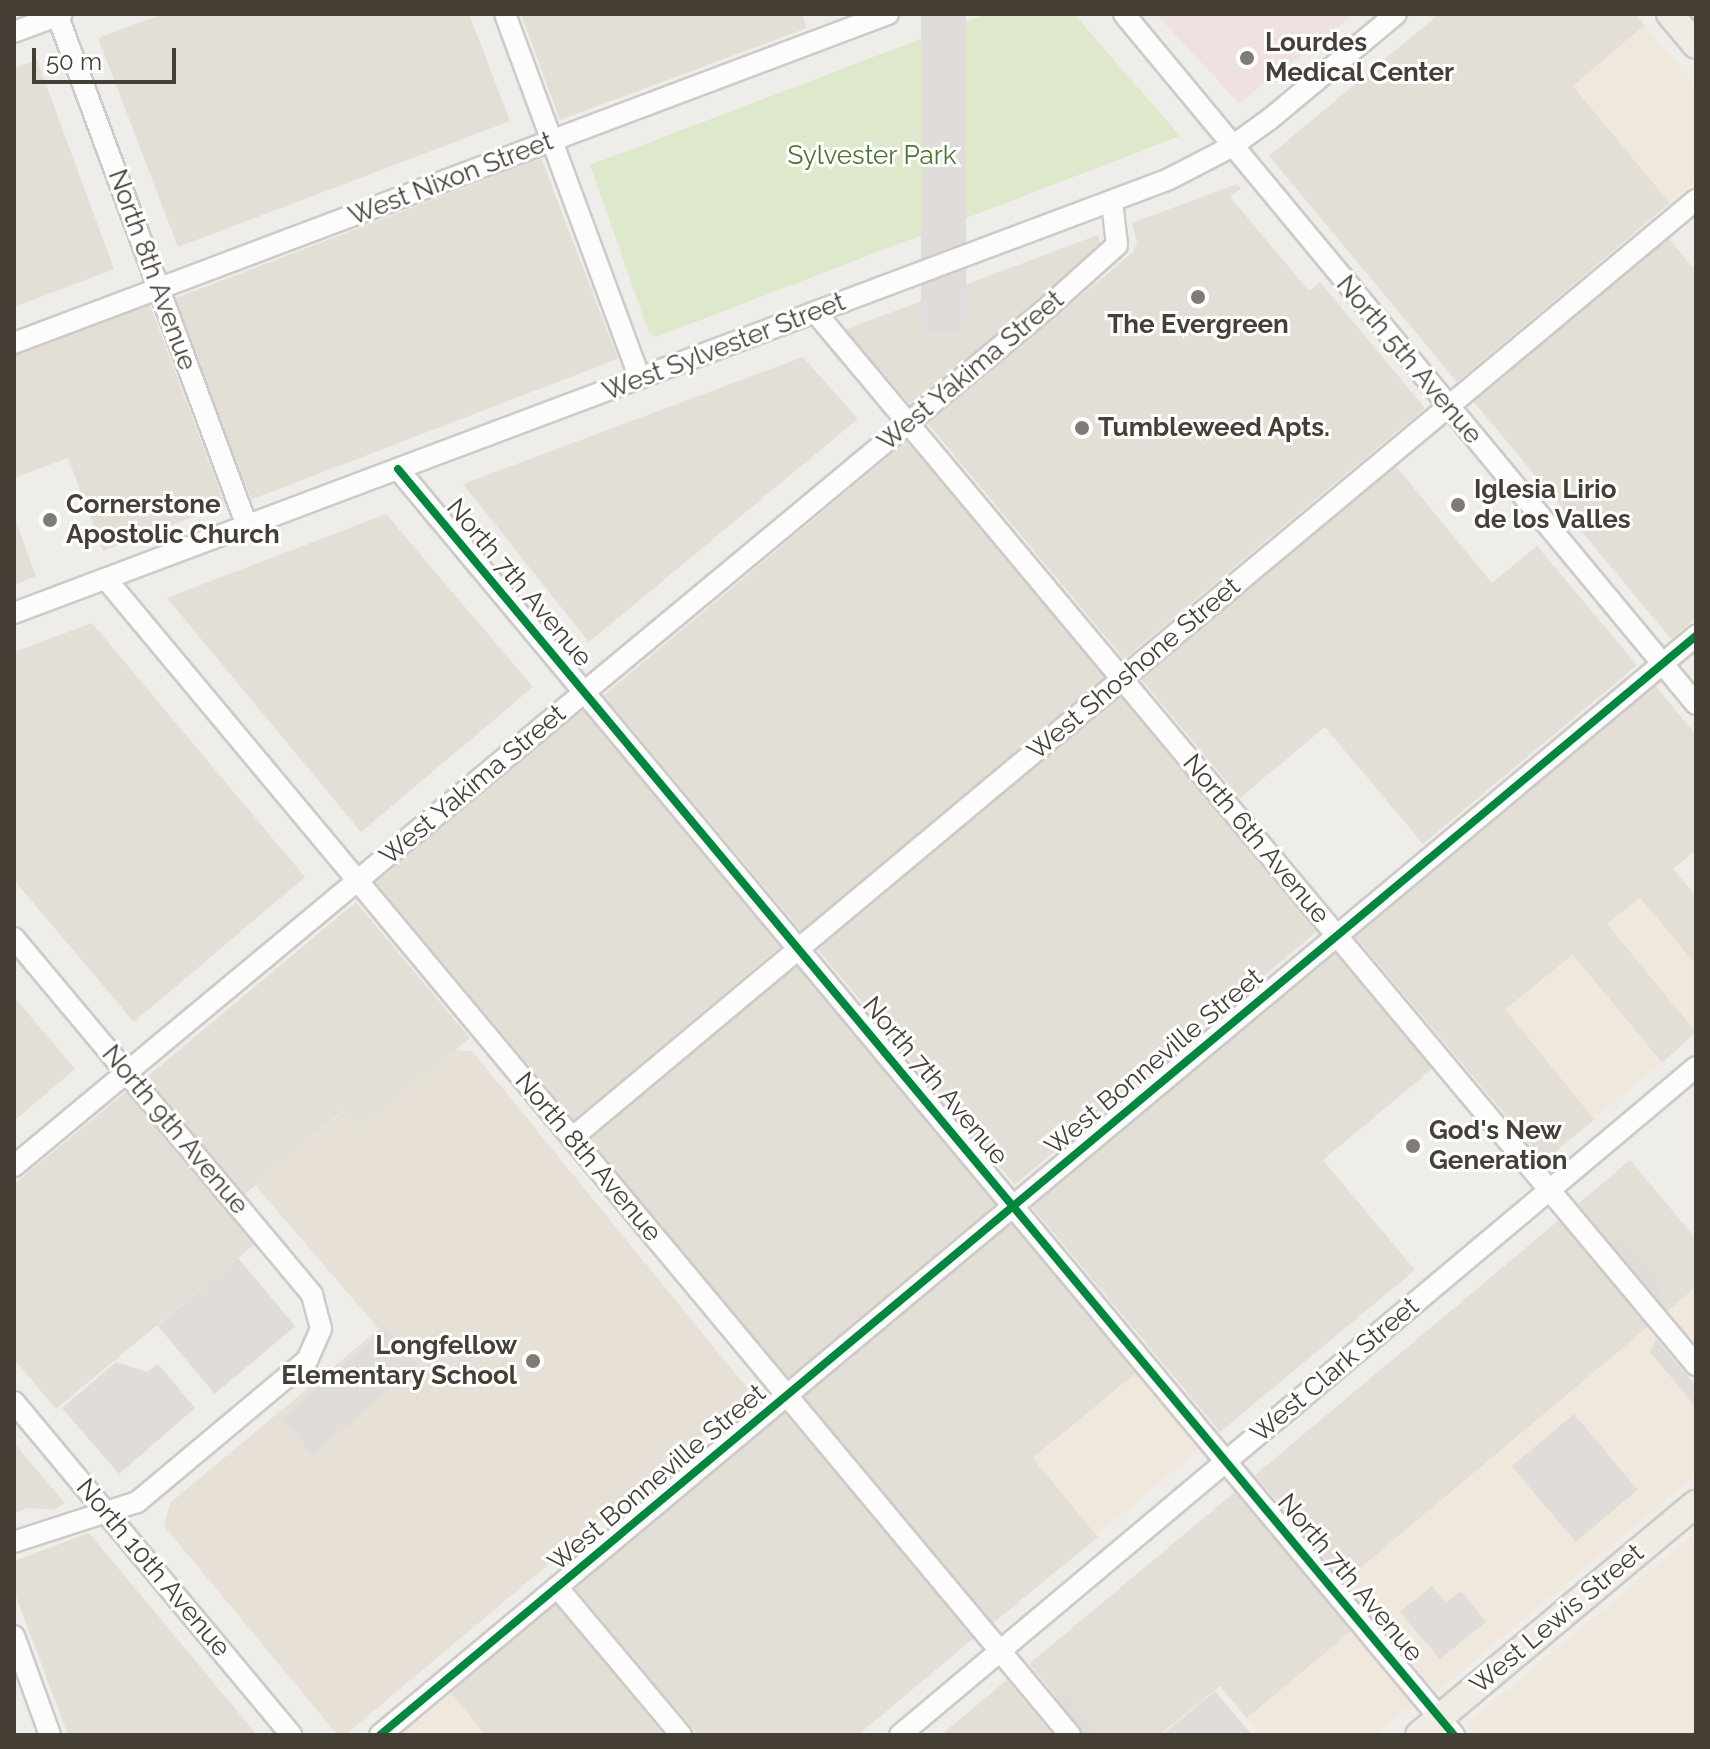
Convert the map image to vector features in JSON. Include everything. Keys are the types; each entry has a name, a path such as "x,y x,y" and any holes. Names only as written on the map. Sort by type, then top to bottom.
{"main road":[{"path":"1670,14 1696,45"},
{"name":"West Lewis Street","path":"1419,1735 1447,1727 1696,1503"}],"street":[{"path":"505,14 640,378"},
{"name":"West Nixon Street","path":"14,343 888,14"},
{"name":"North 5th Avenue","path":"1124,14 1231,147 1696,704"},
{"name":"West Sylvester Street","path":"14,613 1112,202 1231,147 1396,14"},
{"path":"14,32 59,15"},
{"name":"North 8th Avenue","path":"59,15 247,526"},
{"name":"West Shoshone Street","path":"572,1138 1696,200"},
{"name":"West Yakima Street","path":"14,1166 909,424 1117,245 1112,202"},
{"name":"North 6th Avenue","path":"816,313 1696,1365"},
{"name":"North 7th Avenue","path":"398,469 1447,1727"},
{"name":"North 8th Avenue","path":"106,579 1070,1735"},
{"name":"West Bonneville Street","path":"380,1735 1696,636"},
{"name":"North 9th Avenue","path":"14,938 312,1295 321,1329 315,1350 300,1366 137,1502 105,1511"},
{"name":"West Clark Street","path":"900,1735 1696,1067"},
{"name":"North 10th Avenue","path":"14,1402 291,1735"},
{"path":"14,1542 105,1511"},
{"path":"557,1587 681,1735"},
{"path":"14,1636 50,1735"}],"shaded area":[{"path":"163,14 469,14 510,121 178,247 98,38"},
{"path":"521,14 802,14 807,28 560,120"},
{"path":"921,14 966,14 966,331 921,331"},
{"name":"Lourdes Medical Center","path":"1156,14 1354,14 1239,103"},
{"path":"1439,14 1636,14 1645,25 1573,86 1670,203 1457,382 1269,156"},
{"path":"1645,25 1696,86 1696,181 1670,203 1573,86"},
{"path":"37,60 114,269 14,307 14,68"},
{"path":"541,158 618,359 251,500 174,299"},
{"path":"1237,184 1241,189 1230,197 1309,291 1320,282 1425,408 1124,659 928,424 1133,252 1137,242 1132,223"},
{"path":"1098,235 1101,245 911,405 844,330"},
{"path":"1668,238 1696,271 1696,618 1671,639 1474,402"},
{"path":"150,305 225,505 103,551 68,458 14,478 14,356"},
{"path":"803,357 858,419 589,642 463,484"},
{"path":"907,441 1105,677 802,931 604,696"},
{"path":"1395,465 1492,583 1537,546 1637,665 1423,844 1325,727 1240,798 1140,678"},
{"path":"386,514 533,687 361,832 167,598"},
{"path":"14,517 36,576 14,585"},
{"path":"92,623 305,877 134,1022 14,880 14,652"},
{"path":"1654,684 1696,735 1696,850 1673,869 1696,896 1696,965 1640,898 1608,924 1696,1032 1662,1063 1573,955 1506,1009 1595,1119 1544,1161 1353,934"},
{"path":"1121,695 1318,930 1015,1185 818,950"},
{"path":"584,708 783,945 574,1120 376,883"},
{"path":"1640,898 1696,965 1696,1032 1607,924"},
{"path":"356,902 470,1038 361,1129 344,1110 245,1194 147,1077"},
{"path":"1335,952 1432,1069 1323,1160 1415,1270 1220,1432 1031,1206"},
{"path":"1573,955 1661,1064 1593,1119 1505,1010"},
{"path":"798,965 997,1202 788,1378 589,1140"},
{"path":"14,997 75,1069 14,1121"},
{"name":"Longfellow Elementary School","path":"456,1050 472,1051 752,1394 346,1734 337,1734 164,1526 170,1503 379,1329 255,1185 345,1110 361,1129"},
{"path":"127,1091 255,1244 56,1409 14,1359 14,1184"},
{"path":"1630,1160 1696,1239 1696,1287 1667,1312 1578,1204"},
{"path":"1559,1220 1648,1326 1344,1582 1255,1475"},
{"path":"1011,1223 1136,1373 1033,1458 1098,1537 992,1624 803,1396"},
{"path":"1616,1232 1663,1285 1659,1302 1613,1247"},
{"path":"238,1258 295,1326 215,1394 158,1325"},
{"path":"1696,1287 1696,1345 1667,1312"},
{"path":"1648,1327 1696,1383 1696,1475 1437,1692 1344,1582"},
{"path":"386,1328 417,1364 313,1455 282,1419"},
{"path":"1656,1339 1696,1386 1696,1407 1650,1352"},
{"path":"116,1362 148,1372 158,1364 195,1408 119,1474 62,1408"},
{"path":"1136,1373 1200,1449 1097,1535 1033,1459"},
{"path":"783,1411 974,1638 858,1735 698,1735 574,1587"},
{"path":"1574,1414 1638,1490 1576,1542 1512,1466"},
{"path":"14,1443 65,1503 54,1510 28,1508 14,1513"},
{"path":"1236,1491 1353,1630 1247,1718 1220,1686 1160,1735 1088,1735 1029,1664"},
{"path":"1696,1532 1696,1735 1476,1735 1466,1724"},
{"path":"89,1533 257,1735 68,1735 14,1591 14,1561"},
{"path":"1432,1586 1446,1603 1461,1591 1486,1622 1440,1659 1400,1612"},
{"path":"555,1603 664,1735 485,1735 450,1692"},
{"path":"1353,1630 1414,1703 1375,1735 1262,1735 1247,1718"},
{"path":"1007,1680 1053,1735 941,1735"},
{"path":"1059,1685 1102,1735 1082,1735 1055,1703"},
{"path":"1215,1691 1252,1735 1162,1735"},
{"path":"450,1692 485,1735 398,1735"}],"green space":[{"name":"Sylvester Park","path":"986,14 1074,14 1180,136 656,337 649,333 590,165"}],"cycle path":[{"path":"398,469 1454,1735"},
{"path":"380,1735 1696,636"}],"place":[{"name":"Lourdes Medical Center","path":"1247,58"},
{"name":"The Evergreen","path":"1198,297"},
{"name":"Tumbleweed Apts.","path":"1082,428"},
{"name":"Iglesia Lirio de los Valles","path":"1458,505"},
{"name":"Cornerstone Apostolic Church","path":"50,520"},
{"name":"God's New Generation","path":"1413,1146"},
{"name":"Longfellow Elementary School","path":"533,1361"}]}
